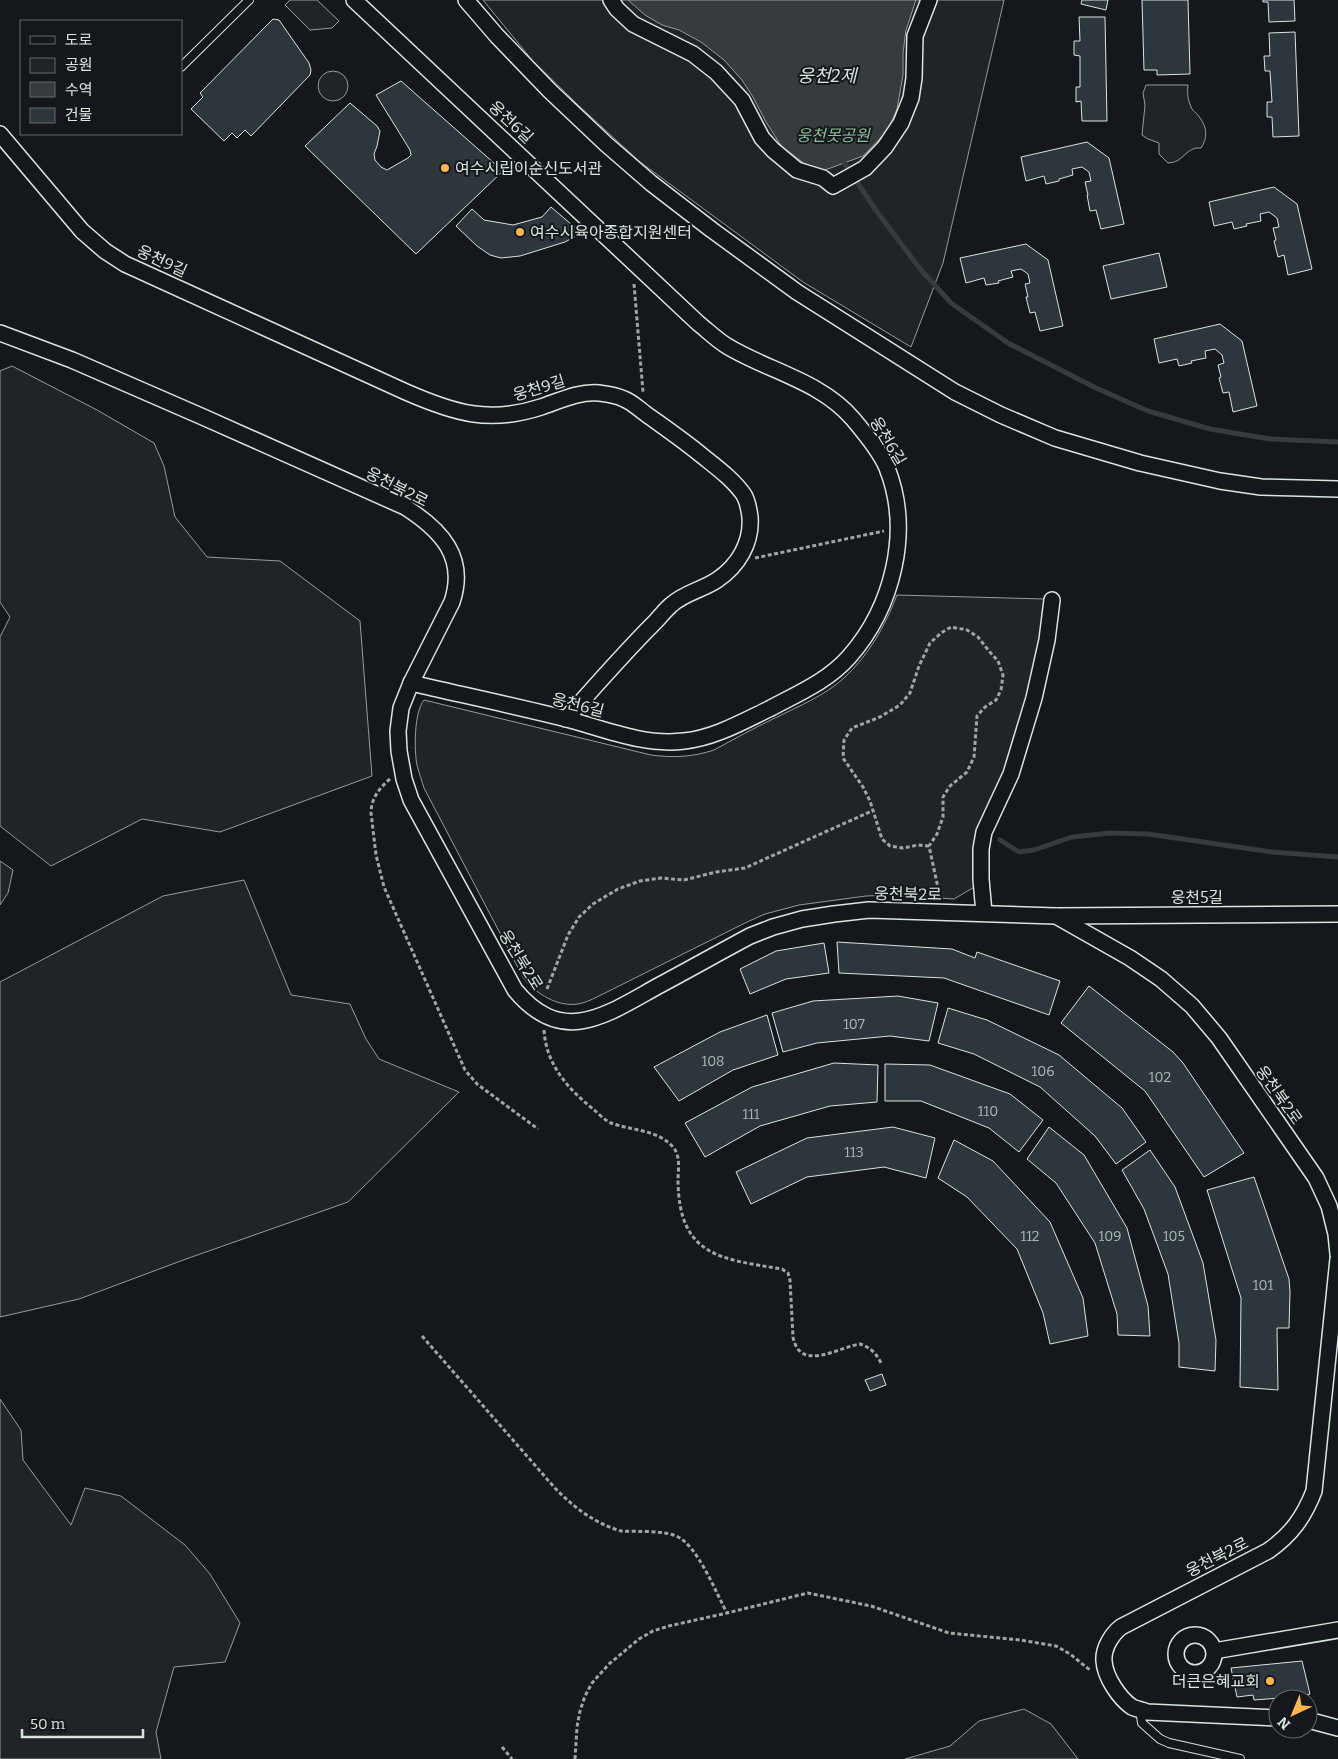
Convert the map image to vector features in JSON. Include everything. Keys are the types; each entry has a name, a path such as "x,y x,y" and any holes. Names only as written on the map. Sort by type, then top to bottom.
{"street":[{"name":"웅천6길","path":"354,0 698,323 725,345 808,385 836,403 853,418 886,466 897,500 899,528 896,558 888,589 862,640 848,658 829,675 812,686 709,737 666,742 638,738 411,682"},
{"path":"466,0 496,36 550,91 651,184 797,292 955,392 1001,415 1055,438 1140,463 1220,481 1261,487 1338,489"},
{"path":"611,0 617,10 633,24 693,54 716,72 742,100 762,138 773,150 797,170 824,178 833,186 865,168 885,147 901,123 911,98 914,78 915,36 929,0"},
{"name":"웅천9길","path":"0,134 82,231 125,264 429,402 466,414 516,415 575,395 596,392 626,399 688,444 724,474 744,496 749,506 751,527 747,544 741,557 717,581 683,596 671,605 630,647 566,719"},
{"name":"웅천북2로","path":"0,333 72,360 203,416 405,507 441,535 452,553 457,581 452,602 411,682 401,708 398,731 402,769 411,800 514,990 528,1005 553,1019 563,1021 595,1019 750,936 802,919 869,910 1056,916 1130,958 1161,979 1192,1006 1218,1038 1316,1178 1329,1206 1336,1234 1338,1254"},
{"path":"984,914 981,849 984,832 1011,774 1034,698 1047,640 1052,600"},
{"path":"1334,914 1338,929"},
{"name":"웅천5길","path":"1056,916 1334,914"},
{"name":"웅천북2로","path":"1140,1710 1133,1707 1118,1693 1109,1678 1104,1660 1114,1633 1137,1618 1268,1551 1298,1524 1310,1502 1314,1491 1338,1259"},
{"path":"1214,1651 1338,1630"},
{"path":"1140,1710 1147,1712 1268,1718"},
{"path":"1318,1723 1338,1728"}],"lane":[{"path":"182,66 250,0"},
{"path":"1140,1710 1142,1723 1160,1739 1169,1743 1240,1759"}],"path":[{"path":"632,260 645,413"},
{"path":"741,557 749,559 899,528"},
{"path":"929,846 918,845 903,848 890,846 882,839 874,810 863,787 842,758 844,740 852,728 880,717 900,705 910,693 919,666 930,643 951,627 967,630 978,636 998,661 1003,675 1002,690 996,700 985,707 977,716 974,757 966,772 950,786 943,797 943,817 937,834 929,846 940,896"},
{"path":"402,769 380,788 371,806 376,855 384,887 465,1070 477,1084 538,1129"},
{"path":"547,989 568,935 580,917 593,904 618,889 640,881 661,878 684,880 716,872 744,868 874,810"},
{"path":"543,1015 544,1040 549,1058 557,1072 569,1086 609,1122 654,1134 675,1149 678,1157 680,1205 689,1232 696,1240 713,1254 723,1258 782,1269 788,1273 793,1337 796,1346 808,1356 816,1357 860,1344 878,1356 881,1363"},
{"path":"422,1336 554,1487 577,1509 613,1529 675,1535 688,1544 699,1560 727,1614"},
{"path":"575,1759 577,1726 582,1704 592,1683 625,1649 653,1631 669,1626 727,1614 808,1593 871,1606 949,1633 1020,1640 1056,1646 1092,1671"},
{"path":"502,1747 512,1759"}],"green space":[{"path":"290,0 317,0 339,21 332,28 310,30 285,5"},
{"name":"웅천못공원","path":"483,0 1004,0 943,263 911,347 803,282 640,162 532,60"},
{"path":"333,71 344,75 348,86 344,97 333,101 322,97 318,86 322,75"},
{"path":"1146,85 1188,85 1188,97 1192,109 1202,121 1205,129 1206,136 1201,148 1196,148 1178,160 1168,163 1159,154 1159,143 1142,135 1145,105 1143,93"},
{"path":"12,366 97,410 154,443 164,466 175,517 207,557 280,561 360,621 372,776 220,832 142,819 51,866 0,826 0,637 10,617 0,602 0,371"},
{"path":"897,595 1045,599 1035,667 976,886 954,899 889,895 866,896 799,905 765,914 580,1004 555,1001 529,985 524,979 424,788 417,765 415,741 418,713 424,700 651,755 675,757 698,754 714,750 811,700 844,678 869,650 882,629"},
{"path":"0,861 13,870 8,893 0,905"},
{"path":"244,880 291,995 350,1004 366,1039 379,1059 459,1092 348,1202 79,1299 0,1317 0,982 163,896"},
{"path":"0,1399 21,1430 23,1460 71,1525 85,1488 121,1496 185,1545 210,1574 240,1623 225,1662 174,1667 156,1732 161,1759 0,1759"},
{"path":"1024,1709 1051,1724 1078,1759 905,1759 950,1746 979,1721"}],"water":[{"name":"웅천2제","path":"628,0 916,0 906,30 903,75 897,109 888,130 863,156 825,170 805,164 782,147 742,80 724,60 701,42 679,30 662,25 645,15"}],"building":[{"path":"1082,0 1108,0 1106,10 1081,4"},
{"path":"1142,0 1188,0 1190,74 1157,75 1157,70 1144,70"},
{"path":"1263,0 1294,0 1295,21 1269,22 1268,2 1263,2"},
{"path":"1079,17 1105,17 1107,121 1082,121 1081,101 1076,102 1076,87 1080,87 1080,56 1074,55 1074,41 1080,41"},
{"path":"273,19 279,20 309,63 310,75 251,136 245,130 237,138 232,133 224,141 191,109 203,97 200,93"},
{"path":"1295,32 1299,136 1273,137 1272,117 1267,117 1267,102 1272,102 1270,71 1265,71 1264,56 1270,56 1269,33"},
{"name":"여수시립이순신도서관","path":"401,81 503,171 416,254 305,146 350,103 377,126 380,131 374,154 375,160 381,167 387,170 408,158 411,155 410,150 376,95"},
{"path":"1087,142 1109,158 1124,224 1101,229 1096,210 1090,211 1085,182 1091,181 1089,172 1082,167 1072,169 1073,175 1059,179 1059,181 1046,184 1044,176 1026,181 1021,157"},
{"path":"1274,187 1297,204 1312,269 1288,275 1284,255 1278,257 1274,241 1276,240 1273,228 1279,227 1277,218 1269,212 1260,214 1261,221 1246,224 1247,226 1234,229 1232,222 1214,226 1209,202"},
{"name":"여수시육아종합지원센터","path":"551,207 578,230 578,235 565,242 520,256 501,258 490,255 477,246 456,226 472,209 484,220 513,225 542,217"},
{"path":"1026,244 1048,260 1063,326 1040,331 1035,312 1030,313 1026,297 1028,297 1025,284 1030,283 1028,274 1021,269 1011,271 1013,277 998,281 999,283 986,285 984,278 966,283 960,258"},
{"path":"1159,253 1167,287 1111,299 1103,266"},
{"path":"1220,324 1242,341 1257,406 1233,412 1229,392 1223,393 1219,378 1221,377 1218,365 1224,363 1222,355 1215,349 1205,351 1206,358 1191,361 1192,363 1179,366 1177,359 1159,363 1154,339"},
{"path":"837,942 952,949 975,958 977,952 1060,981 1049,1015 944,978 839,973"},
{"path":"824,943 829,973 786,979 750,994 740,969 776,951"},
{"path":"1089,986 1173,1052 1183,1063 1244,1153 1204,1177 1145,1091 1061,1023"},
{"path":"898,996 938,1003 929,1041 890,1036 817,1043 783,1052 772,1013 813,1001"},
{"path":"948,1008 987,1020 1059,1055 1122,1108 1146,1142 1116,1164 1095,1136 1040,1087 974,1054 938,1043"},
{"path":"767,1015 778,1055 733,1070 679,1101 654,1067 720,1032"},
{"path":"834,1063 878,1065 877,1102 830,1106 760,1126 705,1157 685,1123 752,1087"},
{"path":"885,1064 930,1065 1010,1094 1043,1120 1019,1152 989,1128 921,1101 885,1101"},
{"path":"893,1127 935,1138 926,1178 884,1167 807,1177 751,1204 736,1172 807,1138"},
{"path":"1049,1127 1084,1155 1127,1228 1148,1306 1150,1336 1118,1335 1117,1314 1095,1243 1056,1183 1027,1159"},
{"path":"954,1140 993,1161 1050,1222 1083,1298 1088,1336 1050,1344 1043,1313 1017,1249 967,1197 938,1178"},
{"path":"1150,1150 1175,1187 1203,1263 1216,1340 1215,1371 1179,1367 1179,1343 1168,1274 1144,1209 1122,1170"},
{"path":"1254,1177 1289,1279 1289,1328 1277,1328 1278,1390 1240,1387 1241,1298 1207,1190"},
{"path":"882,1374 886,1385 870,1391 865,1380"},
{"name":"더큰은혜교회","path":"1302,1661 1309,1689 1268,1689 1268,1699 1254,1700 1253,1695 1237,1697 1231,1668"}],"waterway":[{"path":"845,164 875,209 921,270 951,303 1008,343 1096,388 1148,411 1210,429 1270,439 1338,442"},
{"path":"1000,840 1019,852 1034,850 1072,837 1110,833 1148,834 1272,852 1338,857"}],"place":[{"name":"여수시립이순신도서관","path":"445,168"},
{"name":"여수시육아종합지원센터","path":"520,232"},
{"name":"더큰은혜교회","path":"1270,1681"}]}
